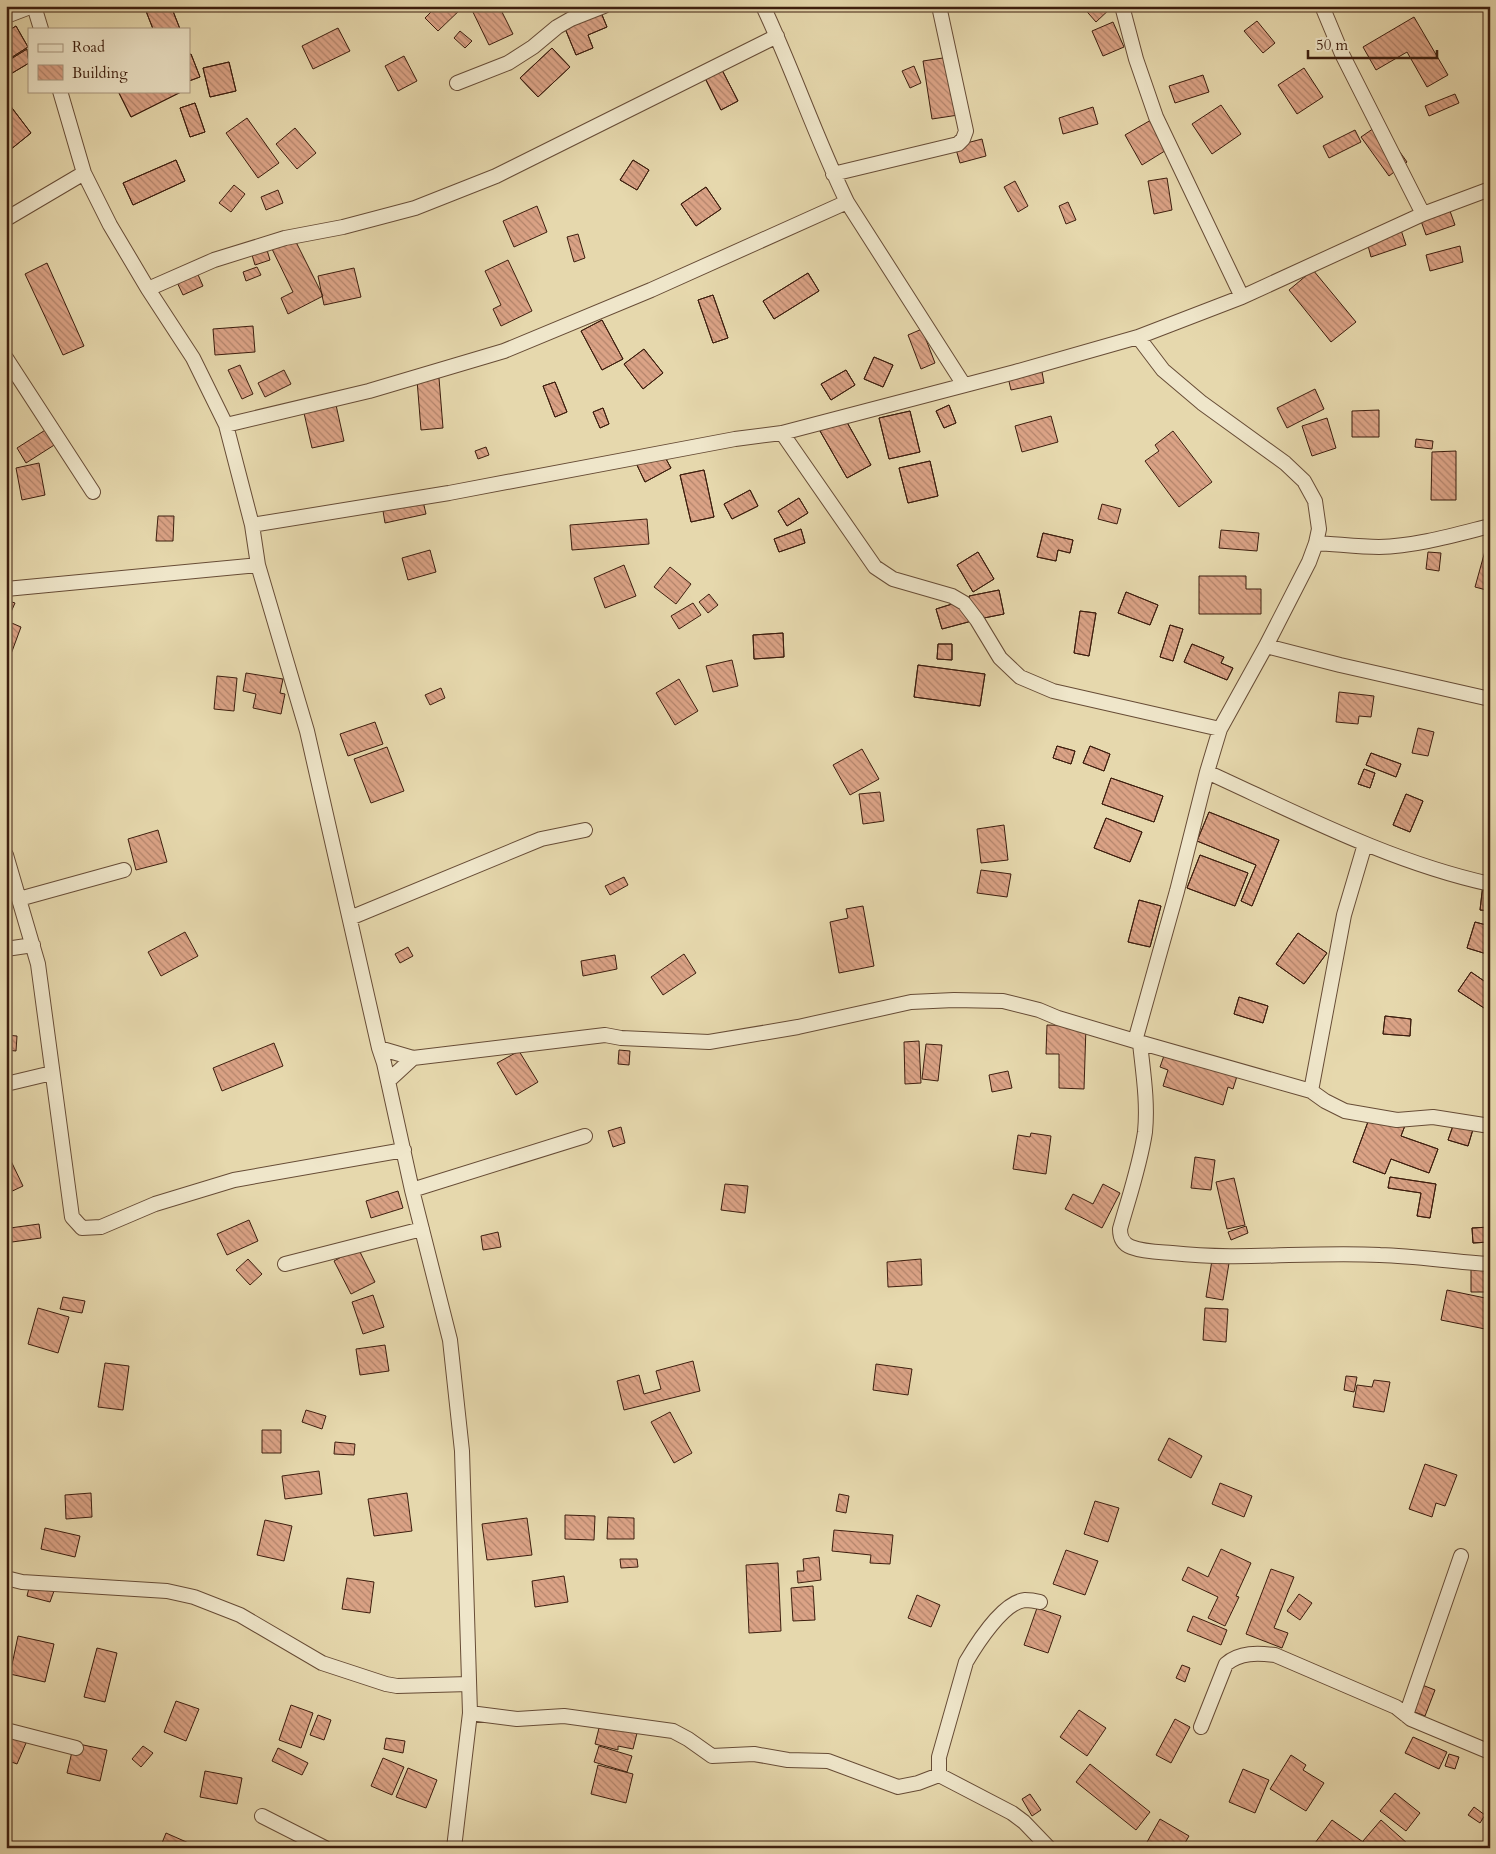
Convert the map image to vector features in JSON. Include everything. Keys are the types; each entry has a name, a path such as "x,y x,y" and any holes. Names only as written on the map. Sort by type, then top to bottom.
{"street":[{"path":"6,14 27,6"},
{"path":"34,6 41,28"},
{"path":"457,83 508,63 571,19 604,6"},
{"path":"763,6 833,174 847,202 964,385"},
{"path":"833,174 958,144 963,139 966,131 939,6"},
{"path":"1122,6 1136,59 1156,117 1242,297"},
{"path":"1322,6 1342,54 1423,214"},
{"path":"148,289 214,260 285,238 343,227 415,208 496,176 777,36"},
{"path":"60,92 84,173 110,226 193,358 226,425 252,525 258,565 307,731 412,1190 450,1340 462,1452 470,1713 454,1848"},
{"path":"6,218 84,173"},
{"path":"252,525 449,493 735,439 782,433 1015,372 1138,337 1242,297 1423,214 1490,189"},
{"path":"226,425 369,391 504,351 651,290 847,202"},
{"path":"1138,337 1163,370 1202,403 1286,463 1304,481 1315,501 1319,529 1309,562 1266,646 1220,729 1207,772 1138,1042 1146,1097 1145,1131 1138,1166 1120,1230 1120,1237 1130,1247 1140,1250 1203,1257 1380,1255 1490,1264"},
{"path":"6,358 93,492"},
{"path":"782,433 875,567 893,579 952,596 964,603 977,620 1000,658 1020,677 1053,691 1220,729"},
{"path":"1316,543 1379,547 1438,539 1490,526"},
{"path":"6,589 258,565"},
{"path":"1266,646 1350,668 1490,699"},
{"path":"1207,772 1365,844 1450,875 1490,884"},
{"path":"350,918 541,839 585,830"},
{"path":"1311,1091 1344,915 1365,844"},
{"path":"6,855 38,964 72,1217 82,1228 101,1227 155,1204 234,1180 404,1150"},
{"path":"19,899 124,870"},
{"path":"6,949 32,945"},
{"path":"379,1048 413,1058 605,1034 621,1038 708,1042 798,1027 902,1003 935,1000 1003,1001 1311,1091 1344,1111 1397,1120 1433,1117 1490,1126"},
{"path":"388,1081 413,1058"},
{"path":"6,1084 52,1073"},
{"path":"412,1190 585,1136"},
{"path":"285,1264 422,1229"},
{"path":"1406,1715 1462,1556"},
{"path":"6,1578 22,1582 167,1591 194,1597 240,1615 322,1663 377,1681 397,1686 469,1684"},
{"path":"939,1775 940,1757 966,1662 996,1620 1011,1606 1024,1600 1040,1602"},
{"path":"1201,1727 1226,1664 1232,1659 1252,1654 1275,1655 1396,1707 1406,1715 1490,1752"},
{"path":"470,1713 517,1718 564,1716 673,1731 688,1738 712,1756 754,1754 788,1760 828,1762 898,1787 913,1785 939,1775 1012,1813 1024,1822 1049,1848"},
{"path":"6,1730 76,1748"},
{"path":"262,1816 325,1848"}],"building":[{"path":"144,6 171,6 180,28 153,28"},
{"path":"144,6 171,6 180,28 153,28"},
{"path":"437,6 463,7 438,31 425,18"},
{"path":"470,6 499,6 513,34 489,45"},
{"path":"1082,6 1113,6 1096,22"},
{"path":"600,10 607,27 588,35 593,48 576,55 564,26"},
{"path":"600,10 607,27 588,35 593,48 576,55 564,26"},
{"path":"1414,17 1448,75 1427,87 1407,52 1376,70 1363,47"},
{"path":"1257,21 1275,43 1263,53 1244,31"},
{"path":"1113,22 1124,47 1103,56 1092,31"},
{"path":"16,26 28,47 6,61 6,32"},
{"path":"16,26 28,47 6,61 6,32"},
{"path":"338,28 350,51 313,69 302,46"},
{"path":"460,31 472,41 465,48 454,38"},
{"path":"552,48 570,67 538,97 520,78"},
{"path":"552,48 570,67 538,97 520,78"},
{"path":"27,49 28,64 9,75 6,70 6,62"},
{"path":"27,49 28,64 9,75 6,70 6,62"},
{"path":"190,54 200,77 190,81"},
{"path":"190,54 200,77 190,81"},
{"path":"404,56 417,81 398,91 385,66"},
{"path":"956,56 965,114 932,119 923,61"},
{"path":"229,62 236,91 210,97 203,68"},
{"path":"229,62 236,91 210,97 203,68"},
{"path":"914,66 921,83 910,88 902,71"},
{"path":"721,68 738,101 721,110 704,76"},
{"path":"721,68 738,101 721,110 704,76"},
{"path":"1304,68 1323,97 1297,114 1278,85"},
{"path":"1203,75 1209,92 1175,103 1169,86"},
{"path":"118,92 181,92 131,117"},
{"path":"118,92 181,92 131,117"},
{"path":"1455,94 1459,103 1429,116 1425,106"},
{"path":"195,103 205,132 190,137 180,108"},
{"path":"195,103 205,132 190,137 180,108"},
{"path":"9,104 31,133 10,150 6,146 6,106"},
{"path":"9,104 31,133 10,150 6,146 6,106"},
{"path":"1221,105 1241,134 1212,154 1192,124"},
{"path":"1093,107 1098,124 1063,134 1059,118"},
{"path":"247,118 279,163 258,178 226,133"},
{"path":"1151,120 1168,149 1142,165 1125,135"},
{"path":"1380,124 1407,162 1389,176 1361,137"},
{"path":"295,128 316,153 297,169 276,144"},
{"path":"1355,130 1361,142 1329,158 1323,146"},
{"path":"982,139 986,156 960,163 955,146"},
{"path":"176,160 185,181 133,205 123,183"},
{"path":"176,160 185,181 133,205 123,183"},
{"path":"633,160 649,170 637,190 620,180"},
{"path":"633,160 649,170 637,190 620,180"},
{"path":"1167,178 1172,210 1154,214 1148,181"},
{"path":"1015,181 1028,206 1018,212 1004,187"},
{"path":"234,185 245,194 231,212 219,203"},
{"path":"706,187 721,209 696,226 681,204"},
{"path":"706,187 721,209 696,226 681,204"},
{"path":"278,190 283,203 266,210 261,197"},
{"path":"1068,202 1076,220 1066,224 1059,206"},
{"path":"537,206 547,232 514,247 503,221"},
{"path":"1450,211 1455,225 1426,235 1421,221"},
{"path":"1401,230 1406,245 1371,257 1367,242"},
{"path":"578,234 585,258 574,262 567,237"},
{"path":"293,236 323,296 288,314 281,298 293,292 271,247"},
{"path":"264,240 270,260 255,265 249,245"},
{"path":"1460,246 1463,262 1430,271 1426,255"},
{"path":"508,260 532,311 501,326 493,309 501,305 485,271"},
{"path":"47,263 84,346 63,355 25,274"},
{"path":"257,267 261,275 246,281 243,272"},
{"path":"195,268 203,286 183,295 175,278"},
{"path":"354,268 361,297 324,305 318,276"},
{"path":"1313,270 1356,322 1331,342 1289,290"},
{"path":"808,273 819,291 774,319 763,301"},
{"path":"808,273 819,291 774,319 763,301"},
{"path":"713,295 728,338 713,343 698,300"},
{"path":"713,295 728,338 713,343 698,300"},
{"path":"602,320 623,359 602,370 581,331"},
{"path":"602,320 623,359 602,370 581,331"},
{"path":"253,326 255,352 215,355 213,329"},
{"path":"922,329 935,363 921,369 908,335"},
{"path":"644,349 663,373 643,389 624,364"},
{"path":"644,349 663,373 643,389 624,364"},
{"path":"874,357 893,365 883,387 864,379"},
{"path":"874,357 893,365 883,387 864,379"},
{"path":"240,365 253,394 242,399 228,370"},
{"path":"1041,366 1044,383 1011,390 1007,373"},
{"path":"284,370 291,384 265,397 258,383"},
{"path":"846,370 855,385 831,400 821,384"},
{"path":"846,370 855,385 831,400 821,384"},
{"path":"439,378 443,428 421,430 417,380"},
{"path":"555,382 567,412 555,417 543,386"},
{"path":"555,382 567,412 555,417 543,386"},
{"path":"1315,389 1324,409 1287,428 1277,408"},
{"path":"336,405 344,441 312,448 304,413"},
{"path":"949,405 956,423 944,428 936,411"},
{"path":"949,405 956,423 944,428 936,411"},
{"path":"603,408 609,424 600,428 593,412"},
{"path":"603,408 609,424 600,428 593,412"},
{"path":"1379,410 1379,437 1352,437 1352,411"},
{"path":"910,411 920,452 889,459 879,418"},
{"path":"910,411 920,452 889,459 879,418"},
{"path":"1051,416 1058,442 1022,452 1015,426"},
{"path":"844,417 871,465 847,478 820,431"},
{"path":"844,417 871,465 847,478 820,431"},
{"path":"1327,418 1336,448 1312,456 1302,426"},
{"path":"50,427 59,442 26,463 17,448"},
{"path":"1173,431 1212,482 1179,507 1145,461 1159,451 1155,445"},
{"path":"1416,439 1433,441 1432,449 1415,447"},
{"path":"486,447 489,455 478,459 475,451"},
{"path":"661,450 671,468 645,482 636,463"},
{"path":"661,450 671,468 645,482 636,463"},
{"path":"1456,451 1456,500 1431,500 1432,452"},
{"path":"930,461 938,496 908,503 899,468"},
{"path":"930,461 938,496 908,503 899,468"},
{"path":"39,463 45,495 22,500 16,468"},
{"path":"704,470 714,517 691,522 680,475"},
{"path":"704,470 714,517 691,522 680,475"},
{"path":"750,490 758,506 732,519 724,504"},
{"path":"750,490 758,506 732,519 724,504"},
{"path":"799,498 808,513 787,526 778,511"},
{"path":"799,498 808,513 787,526 778,511"},
{"path":"423,501 426,514 385,523 383,511"},
{"path":"1102,504 1121,509 1117,524 1098,519"},
{"path":"158,516 174,516 173,541 156,541"},
{"path":"647,519 649,544 572,550 570,525"},
{"path":"801,529 805,543 779,552 774,539"},
{"path":"801,529 805,543 779,552 774,539"},
{"path":"1221,530 1259,533 1257,551 1219,548"},
{"path":"1043,533 1073,540 1070,553 1058,550 1056,561 1037,557"},
{"path":"1043,533 1073,540 1070,553 1058,550 1056,561 1037,557"},
{"path":"1490,533 1490,591 1475,587"},
{"path":"430,550 436,572 408,580 402,558"},
{"path":"978,552 994,579 973,592 957,565"},
{"path":"978,552 994,579 973,592 957,565"},
{"path":"1428,552 1441,553 1439,571 1426,569"},
{"path":"624,565 636,596 605,608 594,578"},
{"path":"670,567 691,584 676,604 654,587"},
{"path":"1199,576 1246,576 1246,589 1261,589 1261,614 1199,614"},
{"path":"999,590 1004,614 974,620 969,596"},
{"path":"999,590 1004,614 974,620 969,596"},
{"path":"1126,592 1158,605 1150,625 1118,613"},
{"path":"1126,592 1158,605 1150,625 1118,613"},
{"path":"709,594 718,605 708,613 699,602"},
{"path":"6,600 15,603 7,621 21,627 11,654 6,652"},
{"path":"965,600 972,621 942,629 936,609"},
{"path":"965,600 972,621 942,629 936,609"},
{"path":"693,603 701,615 679,629 671,616"},
{"path":"1080,611 1096,613 1089,656 1074,653"},
{"path":"1080,611 1096,613 1089,656 1074,653"},
{"path":"1170,625 1183,629 1173,661 1160,657"},
{"path":"1170,625 1183,629 1173,661 1160,657"},
{"path":"783,633 784,657 754,659 753,635"},
{"path":"783,633 784,657 754,659 753,635"},
{"path":"938,644 952,644 952,660 937,659"},
{"path":"938,644 952,644 952,660 937,659"},
{"path":"1192,644 1224,657 1221,663 1233,668 1227,680 1184,662"},
{"path":"1192,644 1224,657 1221,663 1233,668 1227,680 1184,662"},
{"path":"732,660 738,686 713,692 706,666"},
{"path":"918,665 985,674 980,706 914,697"},
{"path":"918,665 985,674 980,706 914,697"},
{"path":"246,673 283,679 280,693 285,694 281,714 253,708 256,694 243,691"},
{"path":"217,676 237,678 234,711 214,709"},
{"path":"679,679 698,711 675,725 656,693"},
{"path":"441,688 445,698 430,705 425,695"},
{"path":"1339,692 1374,696 1371,717 1359,716 1358,724 1336,722"},
{"path":"375,722 383,744 348,756 340,734"},
{"path":"1418,728 1434,732 1428,756 1412,753"},
{"path":"1057,746 1075,751 1071,764 1053,758"},
{"path":"1057,746 1075,751 1071,764 1053,758"},
{"path":"1090,746 1110,754 1104,771 1083,763"},
{"path":"1090,746 1110,754 1104,771 1083,763"},
{"path":"387,747 404,791 371,803 354,759"},
{"path":"862,749 879,779 850,795 833,765"},
{"path":"1371,753 1401,764 1396,777 1366,765"},
{"path":"1371,753 1401,764 1396,777 1366,765"},
{"path":"1364,769 1375,773 1370,788 1358,784"},
{"path":"1364,769 1375,773 1370,788 1358,784"},
{"path":"1111,778 1163,796 1154,822 1102,804"},
{"path":"1111,778 1163,796 1154,822 1102,804"},
{"path":"880,792 884,821 863,824 859,794"},
{"path":"1406,794 1423,801 1410,832 1393,825"},
{"path":"1406,794 1423,801 1410,832 1393,825"},
{"path":"1209,812 1279,840 1252,906 1241,901 1256,865 1197,841"},
{"path":"1209,812 1279,840 1252,906 1241,901 1256,865 1197,841"},
{"path":"1106,818 1142,832 1130,862 1094,848"},
{"path":"1106,818 1142,832 1130,862 1094,848"},
{"path":"1004,825 1008,860 981,863 977,829"},
{"path":"158,830 167,862 136,870 128,839"},
{"path":"1200,855 1248,873 1235,906 1187,888"},
{"path":"1200,855 1248,873 1235,906 1187,888"},
{"path":"981,870 1011,874 1007,897 977,893"},
{"path":"624,877 628,885 610,895 605,886"},
{"path":"1483,884 1490,885 1490,911 1480,910"},
{"path":"1483,884 1490,885 1490,911 1480,910"},
{"path":"1139,900 1161,906 1150,947 1128,942"},
{"path":"1139,900 1161,906 1150,947 1128,942"},
{"path":"863,906 874,966 839,973 830,922 848,918 846,909"},
{"path":"1475,922 1490,926 1490,955 1467,948"},
{"path":"1475,922 1490,926 1490,955 1467,948"},
{"path":"185,932 198,956 161,976 148,952"},
{"path":"1298,933 1327,953 1304,984 1276,964"},
{"path":"1298,933 1327,953 1304,984 1276,964"},
{"path":"408,947 413,956 400,963 395,954"},
{"path":"684,954 696,973 663,995 651,977"},
{"path":"615,955 617,969 583,976 581,961"},
{"path":"1471,972 1490,985 1490,1000 1484,1008 1458,991"},
{"path":"1471,972 1490,985 1490,1000 1484,1008 1458,991"},
{"path":"1239,997 1268,1006 1263,1023 1234,1014"},
{"path":"1239,997 1268,1006 1263,1023 1234,1014"},
{"path":"1385,1016 1411,1019 1410,1036 1383,1034"},
{"path":"1385,1016 1411,1019 1410,1036 1383,1034"},
{"path":"1047,1025 1086,1026 1084,1089 1059,1088 1059,1054 1046,1054"},
{"path":"6,1035 17,1036 16,1051 6,1050"},
{"path":"919,1041 921,1083 905,1084 904,1042"},
{"path":"274,1043 283,1066 222,1091 213,1068"},
{"path":"926,1044 942,1045 938,1081 922,1079"},
{"path":"619,1050 630,1051 629,1065 618,1064"},
{"path":"1166,1050 1238,1073 1233,1089 1228,1087 1223,1105 1163,1086 1168,1070 1160,1067"},
{"path":"519,1051 538,1082 516,1095 497,1063"},
{"path":"1008,1071 1012,1088 992,1092 989,1075"},
{"path":"1372,1111 1406,1123 1401,1136 1438,1149 1429,1173 1391,1159 1385,1174 1353,1162"},
{"path":"1372,1111 1406,1123 1401,1136 1438,1149 1429,1173 1391,1159 1385,1174 1353,1162"},
{"path":"1455,1120 1474,1126 1468,1146 1448,1140"},
{"path":"1455,1120 1474,1126 1468,1146 1448,1140"},
{"path":"621,1127 625,1143 613,1147 608,1131"},
{"path":"1031,1133 1051,1136 1046,1174 1013,1169 1018,1135 1030,1137"},
{"path":"1195,1157 1215,1160 1211,1190 1191,1188"},
{"path":"11,1161 23,1186 6,1194 6,1163"},
{"path":"1390,1177 1436,1184 1430,1218 1417,1216 1421,1193 1388,1188"},
{"path":"1390,1177 1436,1184 1430,1218 1417,1216 1421,1193 1388,1188"},
{"path":"1234,1178 1245,1225 1227,1229 1216,1182"},
{"path":"725,1184 748,1186 745,1213 721,1210"},
{"path":"1103,1184 1120,1193 1102,1228 1065,1209 1073,1194 1093,1204"},
{"path":"398,1191 403,1208 371,1218 366,1201"},
{"path":"249,1220 258,1241 227,1255 217,1234"},
{"path":"39,1224 41,1238 12,1242 10,1228"},
{"path":"1246,1226 1248,1233 1231,1240 1228,1232"},
{"path":"1490,1227 1490,1242 1473,1243 1472,1228"},
{"path":"1490,1227 1490,1242 1473,1243 1472,1228"},
{"path":"498,1232 501,1247 483,1250 481,1236"},
{"path":"358,1248 375,1282 351,1294 334,1261"},
{"path":"1213,1254 1230,1257 1223,1300 1206,1297"},
{"path":"248,1259 262,1274 250,1285 236,1270"},
{"path":"921,1259 922,1285 888,1287 887,1262"},
{"path":"1471,1268 1490,1268 1490,1292 1471,1292"},
{"path":"1447,1290 1490,1299 1490,1330 1441,1320"},
{"path":"373,1295 384,1327 363,1334 352,1302"},
{"path":"63,1297 85,1301 82,1313 60,1309"},
{"path":"38,1308 69,1317 58,1353 28,1344"},
{"path":"1205,1308 1228,1309 1226,1342 1203,1340"},
{"path":"385,1345 389,1371 360,1375 356,1349"},
{"path":"693,1361 700,1391 624,1410 617,1381 639,1375 644,1394 661,1389 656,1371"},
{"path":"105,1363 129,1366 123,1410 98,1407"},
{"path":"876,1364 912,1369 908,1395 873,1390"},
{"path":"1346,1376 1357,1377 1354,1392 1344,1390"},
{"path":"1374,1380 1390,1382 1384,1412 1353,1407 1357,1385 1372,1387"},
{"path":"306,1410 326,1416 322,1429 302,1422"},
{"path":"670,1412 692,1453 674,1463 651,1422"},
{"path":"262,1430 281,1430 281,1453 262,1453"},
{"path":"1169,1438 1202,1456 1191,1478 1158,1460"},
{"path":"335,1442 355,1444 354,1455 334,1454"},
{"path":"1425,1464 1457,1475 1445,1506 1436,1503 1432,1517 1409,1509"},
{"path":"319,1471 322,1494 285,1499 282,1476"},
{"path":"1220,1483 1252,1496 1244,1517 1212,1504"},
{"path":"91,1493 92,1517 66,1519 65,1495"},
{"path":"407,1493 412,1531 374,1536 368,1499"},
{"path":"839,1494 849,1496 846,1513 836,1511"},
{"path":"1095,1501 1119,1508 1108,1542 1084,1534"},
{"path":"565,1515 595,1516 594,1540 565,1539"},
{"path":"608,1517 634,1518 634,1539 607,1539"},
{"path":"527,1518 532,1555 487,1560 482,1524"},
{"path":"265,1520 292,1526 284,1561 257,1555"},
{"path":"45,1528 80,1536 75,1557 41,1549"},
{"path":"834,1530 893,1535 890,1564 870,1563 871,1555 832,1551"},
{"path":"1221,1549 1251,1563 1236,1596 1239,1597 1225,1626 1208,1618 1218,1597 1182,1580 1188,1567 1208,1577"},
{"path":"1066,1550 1098,1561 1085,1595 1053,1584"},
{"path":"819,1557 821,1580 798,1583 797,1571 804,1571 803,1559"},
{"path":"620,1559 637,1559 638,1567 621,1568"},
{"path":"778,1563 781,1631 749,1633 746,1565"},
{"path":"1271,1569 1294,1577 1274,1628 1288,1633 1282,1648 1246,1634"},
{"path":"564,1576 568,1602 535,1607 532,1581"},
{"path":"347,1578 374,1582 370,1613 342,1609"},
{"path":"30,1584 54,1591 50,1602 27,1596"},
{"path":"813,1586 815,1620 793,1621 791,1588"},
{"path":"1299,1594 1312,1603 1300,1620 1287,1611"},
{"path":"917,1595 940,1605 931,1627 908,1618"},
{"path":"1037,1608 1061,1616 1048,1653 1024,1645"},
{"path":"1193,1616 1227,1630 1221,1645 1187,1631"},
{"path":"18,1636 54,1644 45,1682 10,1674"},
{"path":"97,1648 117,1653 105,1702 84,1697"},
{"path":"1182,1665 1190,1668 1185,1682 1176,1678"},
{"path":"1417,1683 1435,1690 1425,1716 1407,1709"},
{"path":"176,1701 199,1709 186,1741 164,1732"},
{"path":"291,1705 313,1713 301,1748 279,1740"},
{"path":"1079,1710 1106,1728 1087,1756 1060,1737"},
{"path":"318,1715 331,1720 324,1740 310,1735"},
{"path":"1175,1719 1190,1727 1171,1763 1156,1755"},
{"path":"601,1720 638,1729 633,1749 618,1746 618,1750 595,1744"},
{"path":"6,1727 29,1736 17,1764 6,1760"},
{"path":"1413,1737 1447,1752 1439,1769 1405,1753"},
{"path":"386,1738 405,1741 403,1753 384,1749"},
{"path":"74,1743 107,1750 100,1781 67,1773"},
{"path":"143,1746 153,1753 141,1767 132,1759"},
{"path":"599,1746 632,1756 627,1772 594,1762"},
{"path":"278,1748 308,1763 302,1775 272,1761"},
{"path":"1449,1754 1459,1757 1455,1769 1445,1766"},
{"path":"1291,1755 1306,1765 1303,1770 1324,1783 1306,1811 1270,1789"},
{"path":"383,1758 404,1767 392,1795 371,1786"},
{"path":"1090,1764 1150,1812 1136,1830 1076,1782"},
{"path":"598,1765 633,1774 626,1803 591,1794"},
{"path":"408,1768 437,1780 426,1808 396,1797"},
{"path":"1243,1769 1269,1780 1255,1813 1229,1802"},
{"path":"205,1771 242,1778 237,1804 200,1797"},
{"path":"1395,1793 1420,1813 1406,1831 1380,1811"},
{"path":"1030,1794 1041,1810 1032,1816 1022,1799"},
{"path":"1474,1807 1485,1815 1480,1823 1468,1815"},
{"path":"1160,1819 1189,1836 1182,1848 1158,1848 1147,1842"},
{"path":"1332,1820 1363,1842 1359,1848 1321,1848 1315,1843"},
{"path":"1381,1820 1408,1844 1405,1848 1371,1848 1363,1841"},
{"path":"166,1833 200,1848 160,1848"},
{"path":"245,1846 245,1848 216,1848 216,1847"}]}
